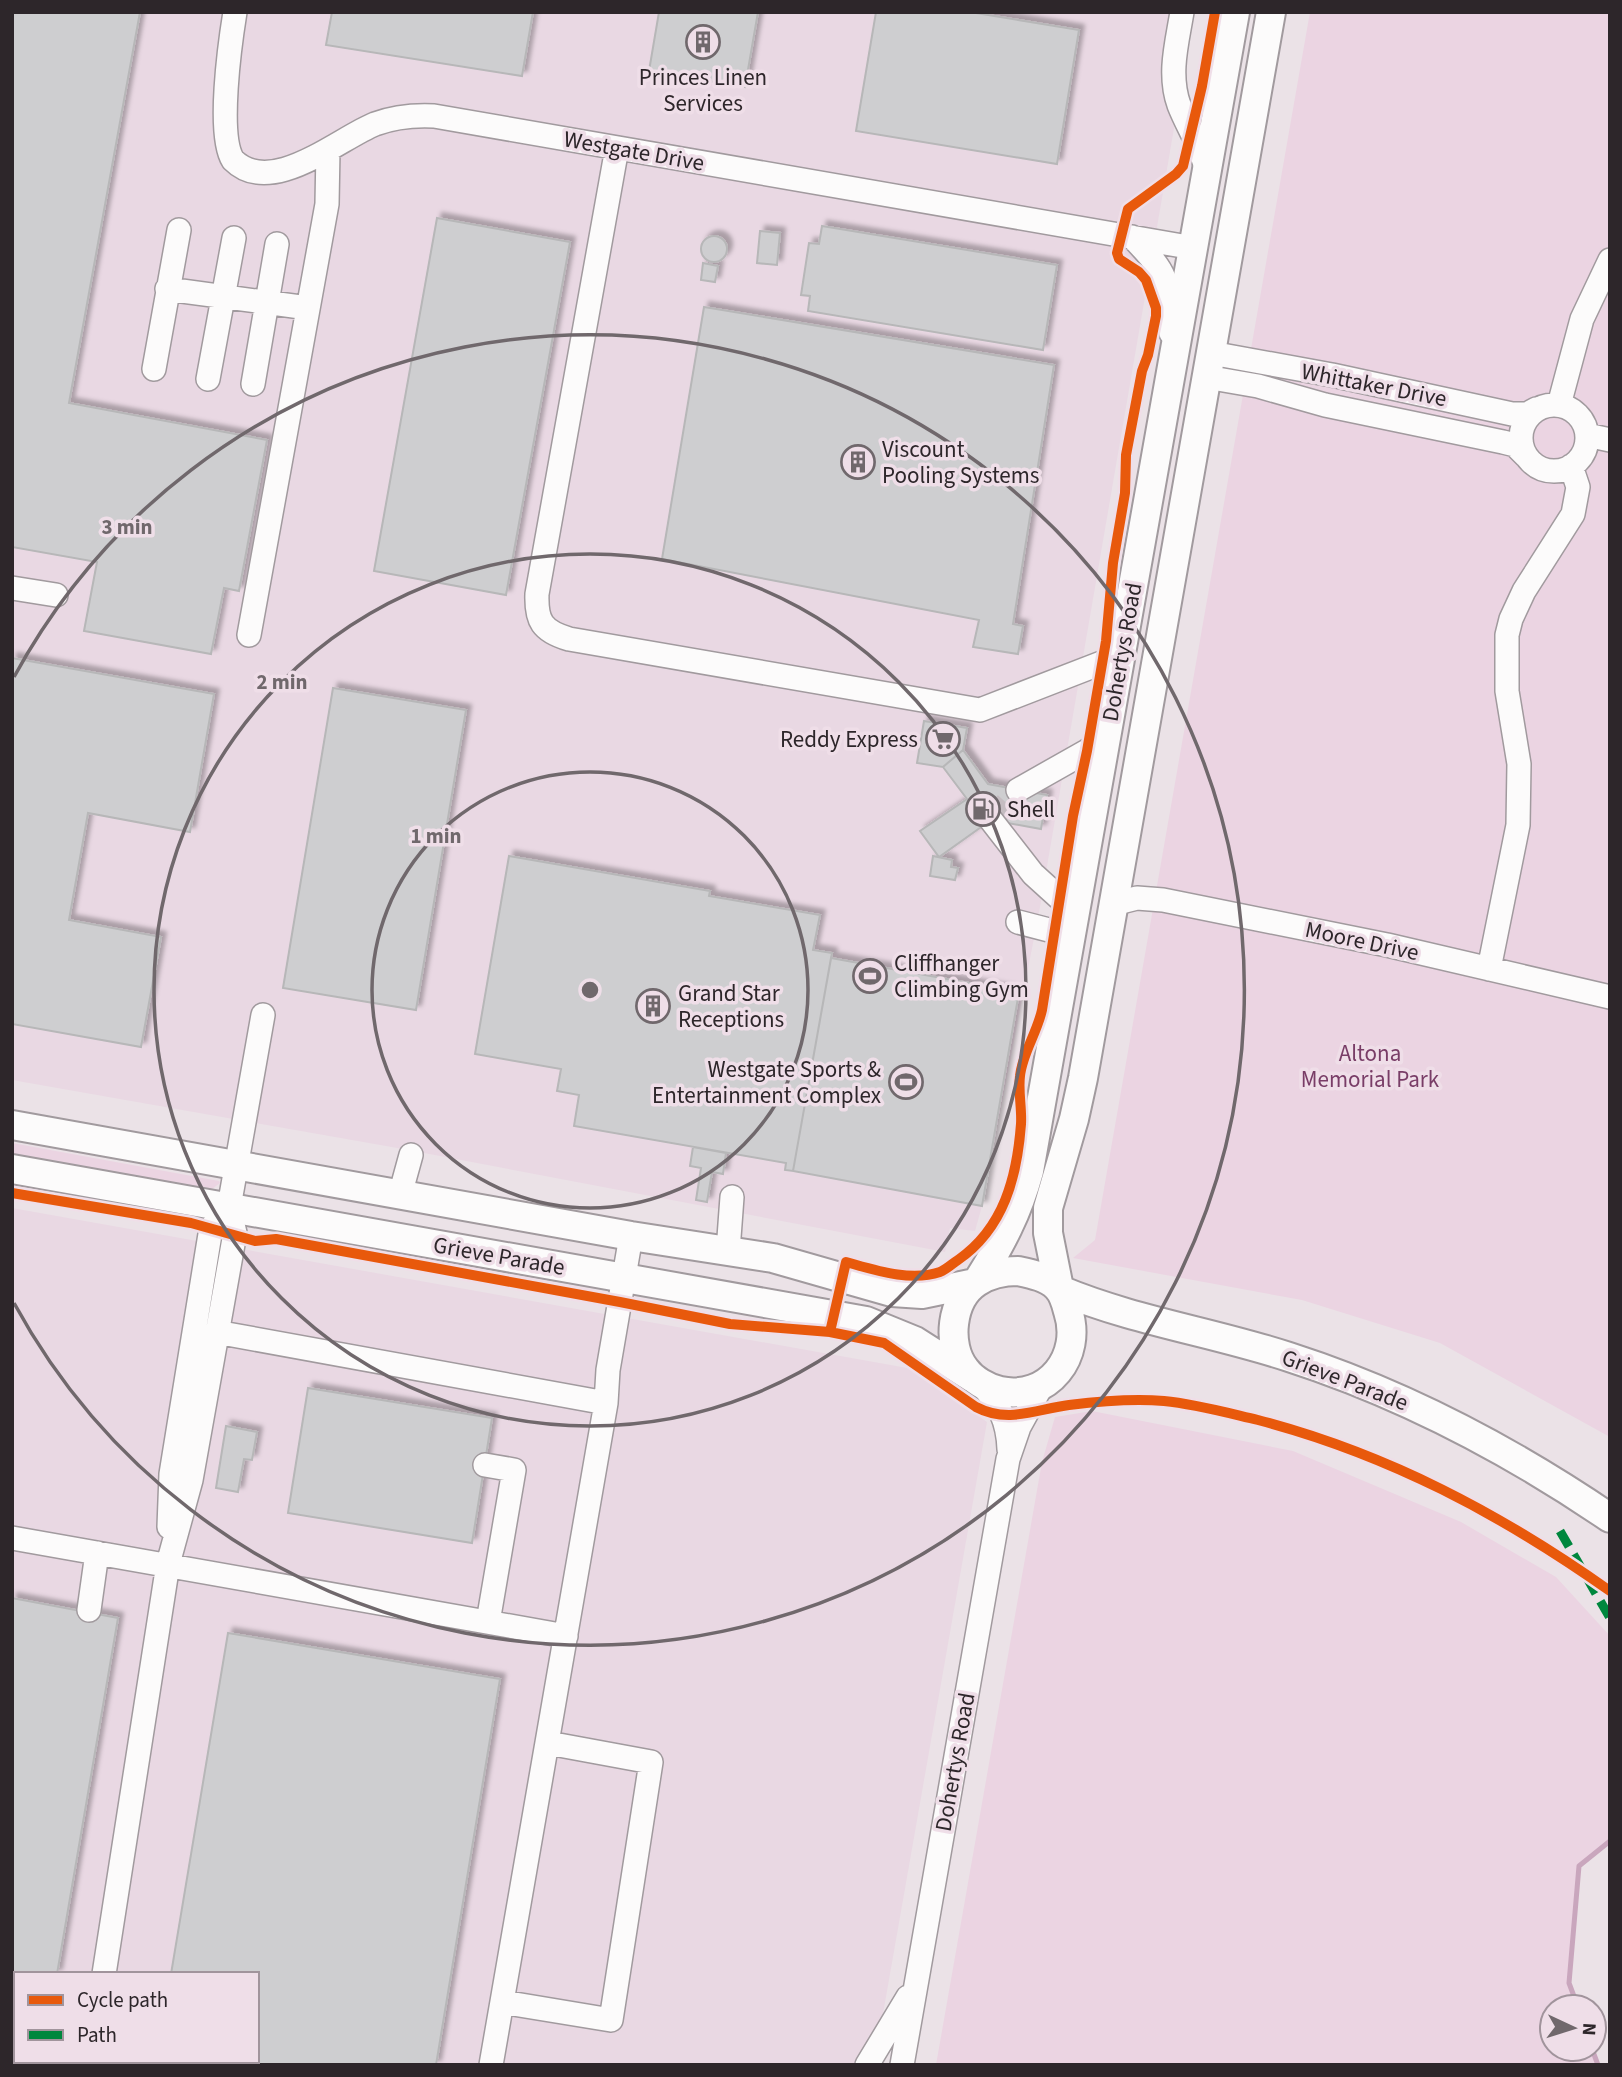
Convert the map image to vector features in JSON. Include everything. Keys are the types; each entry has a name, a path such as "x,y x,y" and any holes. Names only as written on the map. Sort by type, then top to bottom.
{"main road":[{"name":"Dohertys Road","path":"976,1282 1006,1234 1029,1171 1235,12"},
{"name":"Dohertys Road","path":"1059,1289 1048,1233 1048,1208 1079,1098 1271,12"},
{"path":"1194,248 1228,254"},
{"path":"1173,360 1208,365"},
{"name":"Grieve Parade","path":"12,1125 794,1263 903,1294 931,1293 976,1282"},
{"name":"Grieve Parade","path":"12,1169 866,1321 915,1341 976,1380"},
{"path":"1018,1271 1039,1276 1059,1289 1070,1317 1072,1340 1064,1364 1045,1384 1023,1392 1005,1392 989,1388 963,1367 957,1354 953,1329 960,1305 976,1282 1001,1272 1018,1271"},
{"name":"Grieve Parade","path":"1059,1289 1119,1311 1286,1356 1394,1396 1509,1453 1610,1518"}],"street":[{"name":"Westgate Drive","path":"235,12 226,122 231,157 244,168 265,173 291,167 384,121 425,115 1194,248"},
{"path":"1182,12 1174,81 1180,106 1198,142 1207,171"},
{"path":"617,148 537,594 536,611 542,625 554,635 569,639 980,710 1122,655"},
{"path":"249,635 327,204 328,150"},
{"path":"154,369 179,230"},
{"path":"1132,237 1156,262 1166,280 1173,360"},
{"path":"208,379 234,239"},
{"path":"253,384 278,244"},
{"path":"1559,405 1582,319 1610,260"},
{"path":"167,289 308,308"},
{"name":"Whittaker Drive","path":"1208,365 1332,375 1512,414 1527,414 1536,410"},
{"name":"Whittaker Drive","path":"1208,365 1258,386 1325,405 1514,445 1526,456"},
{"path":"1325,405 1318,398 1317,388 1322,379 1332,375"},
{"path":"1559,405 1578,415 1587,435 1582,455 1571,466 1548,471 1535,466 1526,456 1521,444 1522,430 1527,418 1536,410 1544,406 1559,405"},
{"path":"1587,435 1610,440"},
{"path":"1489,969 1518,825 1519,764 1506,682 1507,635 1519,600 1575,509 1578,487 1571,466"},
{"path":"12,588 56,596"},
{"path":"1018,790 1107,738"},
{"path":"991,820 1074,925"},
{"name":"Moore Drive","path":"1114,904 1137,898 1163,900 1374,942 1610,997"},
{"path":"1018,922 1074,925"},
{"path":"104,1972 168,1564 191,1480 235,1233 229,1207 263,1015"},
{"path":"400,1195 411,1155"},
{"path":"728,1251 732,1196"},
{"path":"168,1564 171,1474 211,1228 229,1207"},
{"path":"491,2065 606,1403 608,1370 631,1236"},
{"path":"216,1332 606,1403"},
{"name":"Dohertys Road","path":"902,2065 1008,1459 1009,1437 1002,1412 976,1380"},
{"name":"Dohertys Road","path":"1008,1459 1019,1427 1045,1384"},
{"path":"485,1465 514,1470 488,1622"},
{"path":"12,1538 566,1636"},
{"path":"89,1610 97,1553"},
{"path":"502,2002 611,2020 651,1762 548,1743"},
{"path":"867,2065 906,2002 917,1978"}],"shaded area":[{"path":"12,12 1194,12 1040,907 975,1231 950,1228 945,1252 403,1149 12,1080"},
{"path":"12,1208 913,1369 987,1422 874,2065 12,2065"}],"green space":[{"name":"Altona Memorial Park","path":"1310,12 1610,12 1610,1437 1440,1343 1302,1300 1073,1258 1095,1240"},
{"path":"12,1143 220,1183 212,1189 196,1189 12,1158"},
{"path":"1092,1411 1293,1451 1461,1522 1556,1577 1610,1636 1610,1841 1579,1866 1569,1983 1573,1993 1538,1993 1538,2063 1598,2065 936,2065 1042,1462 1055,1417"}],"building":[{"path":"12,12 140,12 69,403 267,440 239,591 224,588 211,654 84,631 97,562 12,547"},
{"path":"332,12 533,12 522,76 326,45"},
{"name":"Princes Linen Services","path":"659,12 758,12 745,87 649,71"},
{"path":"876,12 970,12 1079,30 1057,164 856,131"},
{"path":"437,218 570,242 506,595 374,571"},
{"path":"822,226 1057,265 1043,350 808,311 810,296 801,295 809,243 819,244"},
{"path":"760,231 780,233 777,265 757,263"},
{"path":"714,236 723,240 727,249 723,258 714,262 705,258 701,249 705,240"},
{"path":"703,263 718,266 715,282 701,280"},
{"name":"Viscount Pooling Systems","path":"704,307 1054,365 1013,624 1023,626 1018,654 973,647 979,620 662,559"},
{"path":"12,658 214,694 190,832 88,813 69,920 161,937 141,1047 12,1024"},
{"path":"333,688 466,710 416,1010 283,988"},
{"name":"Reddy Express","path":"924,721 967,728 963,750 943,767 917,763"},
{"path":"963,750 988,784 1047,795 1041,829 991,820 939,857 920,831 967,799 943,767"},
{"name":"Grand Star Receptions","path":"509,856 710,891 709,896 820,915 813,950 832,953 793,1171 785,1170 786,1163 574,1126 579,1095 557,1091 561,1069 475,1054"},
{"path":"933,856 952,860 951,867 958,868 955,880 930,876"},
{"name":"Westgate Sports & Entertainment Complex","path":"831,958 1019,992 982,1206 793,1171"},
{"path":"693,1147 726,1153 723,1174 712,1172 707,1202 696,1200 701,1168 690,1166"},
{"path":"308,1388 492,1418 472,1543 288,1513"},
{"path":"226,1426 257,1432 252,1460 244,1459 238,1492 216,1488"},
{"path":"12,1598 118,1618 57,1972 14,1972 14,2063 42,2065 12,2065"},
{"path":"228,1633 500,1679 436,2065 156,2065 259,2063 259,1972 171,1972"}],"waterway":[{"path":"1573,1993 1569,1983 1579,1866 1610,1841"}],"tunnel":[{"path":"991,820 1018,790"}],"marked path":[{"path":"1560,1531 1610,1618"}],"cycle path":[{"path":"830,1332 846,1262 905,1275 940,1272 974,1247 987,1233 997,1217 1011,1182 1021,1124 1021,1068 1042,1010 1073,816 1106,641 1113,563 1125,493 1126,455 1156,316 1156,308 1146,280 1119,259 1117,253 1128,209 1183,166 1202,86 1215,12"},
{"path":"12,1193 191,1223 255,1241 276,1239 730,1324 830,1332 884,1343 976,1407 988,1412 1011,1415 1093,1402 1140,1400 1188,1404 1258,1420 1353,1450 1442,1489 1527,1537 1610,1591"}],"place":[{"name":"Princes Linen Services","path":"703,42"},
{"name":"Viscount Pooling Systems","path":"858,462"},
{"name":"Reddy Express","path":"943,739"},
{"name":"Shell","path":"983,809"},
{"name":"Cliffhanger Climbing Gym","path":"870,976"},
{"name":"Grand Star Receptions","path":"653,1006"},
{"name":"Westgate Sports & Entertainment Complex","path":"906,1082"}]}
